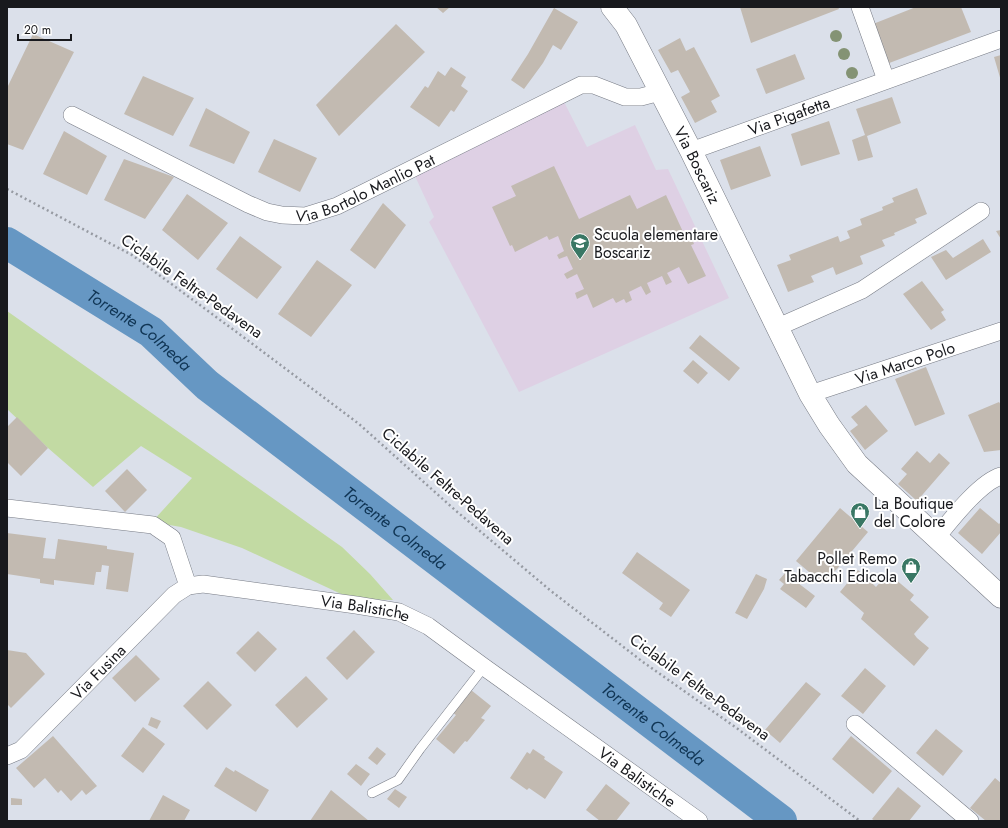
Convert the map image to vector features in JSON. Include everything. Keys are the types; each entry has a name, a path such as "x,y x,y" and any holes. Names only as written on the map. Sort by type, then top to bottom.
{"street":[{"name":"Via Boscariz","path":"612,7 626,25 691,151 810,394 829,424 857,464 1001,597"},
{"path":"860,7 886,80"},
{"name":"Via Pigafetta","path":"691,151 1001,39"},
{"name":"Via Bortolo Manlio Pat","path":"72,115 248,204 267,212 282,215 305,216 337,206 581,85 594,86 625,97 641,97 660,92"},
{"path":"778,327 862,290 981,211"},
{"name":"Via Marco Polo","path":"810,394 1001,331"},
{"path":"936,538 975,494 996,478 1001,476"},
{"path":"7,508 153,525 172,538 188,586"},
{"name":"Via Balistiche","path":"188,586 203,584 399,612 428,626 699,821"},
{"name":"Via Fusina","path":"7,756 21,750 174,596 188,586"},
{"path":"855,724 970,821"}],"lane":[{"path":"372,793 398,780 420,749 484,667"}],"path":[{"name":"Ciclabile Feltre-Pedavena","path":"7,189 132,255 246,339 359,424 455,510 551,591 644,662 738,728 860,821"}],"shaded area":[{"name":"Scuola elementare Boscariz","path":"563,100 587,147 635,125 656,170 668,169 729,298 519,392 429,222 434,217 414,174"}],"green space":[{"path":"7,311 342,547 370,574 393,600 352,599 242,548 181,527 152,522 192,478 141,446 93,487 48,448 7,409"}],"building":[{"path":"436,7 450,7 443,13"},
{"path":"740,7 838,7 839,9 751,43"},
{"path":"916,7 961,7 971,32 884,65 873,24"},
{"path":"554,8 578,22 561,50 553,45 543,63 524,89 511,80 528,54"},
{"path":"396,24 425,52 339,136 316,105"},
{"path":"33,34 74,52 23,150 7,144 7,88"},
{"path":"680,38 686,51 694,47 720,96 711,101 717,112 695,123 681,97 690,92 678,70 671,73 658,50"},
{"path":"795,54 805,79 766,94 756,69"},
{"path":"1001,55 1001,81 994,57"},
{"path":"451,67 466,77 461,86 468,91 454,112 451,110 439,127 410,107 425,86 428,88 438,71 445,76"},
{"path":"143,76 194,98 173,136 124,114"},
{"path":"892,97 901,123 867,136 873,157 858,161 852,140 865,135 856,109"},
{"path":"206,108 250,132 234,164 189,146"},
{"path":"829,121 840,154 801,166 791,134"},
{"path":"64,131 107,156 87,195 43,174"},
{"path":"274,139 317,158 300,192 258,172"},
{"path":"760,146 771,176 731,190 720,160"},
{"path":"124,159 174,177 145,219 104,200"},
{"path":"554,166 579,219 630,195 637,209 666,195 684,234 689,232 694,244 691,245 706,276 688,284 679,267 667,273 672,282 666,285 662,276 647,283 651,292 646,295 641,286 629,292 632,300 626,303 624,299 616,303 613,298 593,308 587,294 577,299 575,293 584,289 577,274 567,279 564,274 573,269 567,256 559,259 557,255 564,251 558,236 549,240 547,236 515,252 512,245 510,246 492,207 516,196 511,186"},
{"path":"917,188 927,214 915,219 917,223 882,240 885,246 860,256 863,264 836,275 833,267 811,276 814,282 788,292 777,265 791,260 789,255 838,236 840,242 850,238 847,231 862,225 860,219 883,210 882,207 894,202 892,198"},
{"path":"187,194 228,223 198,260 162,230"},
{"path":"383,203 406,225 375,269 350,250"},
{"path":"1001,230 1001,239 996,231"},
{"path":"240,236 282,267 257,299 216,269"},
{"path":"983,239 991,252 946,280 931,257 946,250 953,258"},
{"path":"317,260 352,285 311,337 278,314"},
{"path":"922,281 944,310 941,312 946,320 931,330 903,294"},
{"path":"700,335 740,368 729,381 689,348"},
{"path":"693,360 708,373 698,384 683,371"},
{"path":"926,367 945,414 915,426 895,379"},
{"path":"999,402 1001,405 1001,450 984,452 968,415"},
{"path":"866,405 888,431 865,450 850,431 858,425 851,417"},
{"path":"17,417 48,448 21,476 7,462 7,427"},
{"path":"917,451 930,463 939,453 950,463 917,501 898,484 907,474 901,469"},
{"path":"127,469 147,490 125,512 105,491"},
{"path":"840,508 868,532 837,569 822,583 796,561"},
{"path":"980,508 999,524 1001,522 1001,532 982,554 958,533"},
{"path":"7,533 46,538 43,558 55,559 58,539 107,546 107,549 134,553 128,592 106,589 109,566 102,565 101,572 96,572 94,585 54,580 54,585 40,583 40,579 7,574"},
{"path":"637,552 690,590 671,617 659,609 663,603 622,573"},
{"path":"858,570 876,587 888,573 914,595 910,600 929,617 914,634 929,648 914,666 861,619 864,613 840,592"},
{"path":"785,573 815,596 806,608 780,589 784,584 779,580"},
{"path":"756,574 767,579 764,589 747,619 735,613"},
{"path":"354,630 375,652 347,680 326,658"},
{"path":"258,631 277,649 255,672 236,653"},
{"path":"7,650 26,653 45,674 11,708 7,704"},
{"path":"136,655 160,679 135,702 112,678"},
{"path":"865,668 886,686 863,714 841,696"},
{"path":"306,676 328,699 297,728 275,705"},
{"path":"208,681 232,705 207,730 183,706"},
{"path":"806,682 821,694 780,743 765,730"},
{"path":"471,690 491,706 481,718 485,720 467,742 465,741 454,754 436,739 456,715 453,713"},
{"path":"151,717 161,721 157,729 148,725"},
{"path":"143,727 165,744 143,773 121,756"},
{"path":"936,729 963,751 943,776 916,753"},
{"path":"53,736 97,786 86,795 82,790 71,801 61,790 58,793 45,778 34,788 16,768"},
{"path":"851,736 892,771 873,794 832,759"},
{"path":"377,747 386,754 377,765 368,758"},
{"path":"533,749 545,757 544,759 563,772 545,799 529,788 527,790 510,778 527,752 530,754"},
{"path":"356,764 370,774 361,786 347,774"},
{"path":"226,767 234,772 235,770 269,790 256,812 214,786"},
{"path":"995,778 1001,783 1001,821 986,821 970,808"},
{"path":"606,784 630,803 616,821 600,821 586,810"},
{"path":"898,787 921,806 909,821 875,821 872,819"},
{"path":"395,789 407,797 399,808 387,799"},
{"path":"331,790 369,821 310,821"},
{"path":"163,795 190,810 184,821 149,821"},
{"path":"11,798 22,799 22,805 11,805"}],"waterway":[{"name":"Torrente Colmeda","path":"7,243 151,332 207,385 781,821"}],"place":[{"name":"Scuola elementare Boscariz","path":"580,260"},
{"name":"La Boutique del Colore","path":"860,529"},
{"name":"Pollet Remo Tabacchi Edicola","path":"911,584"}]}
